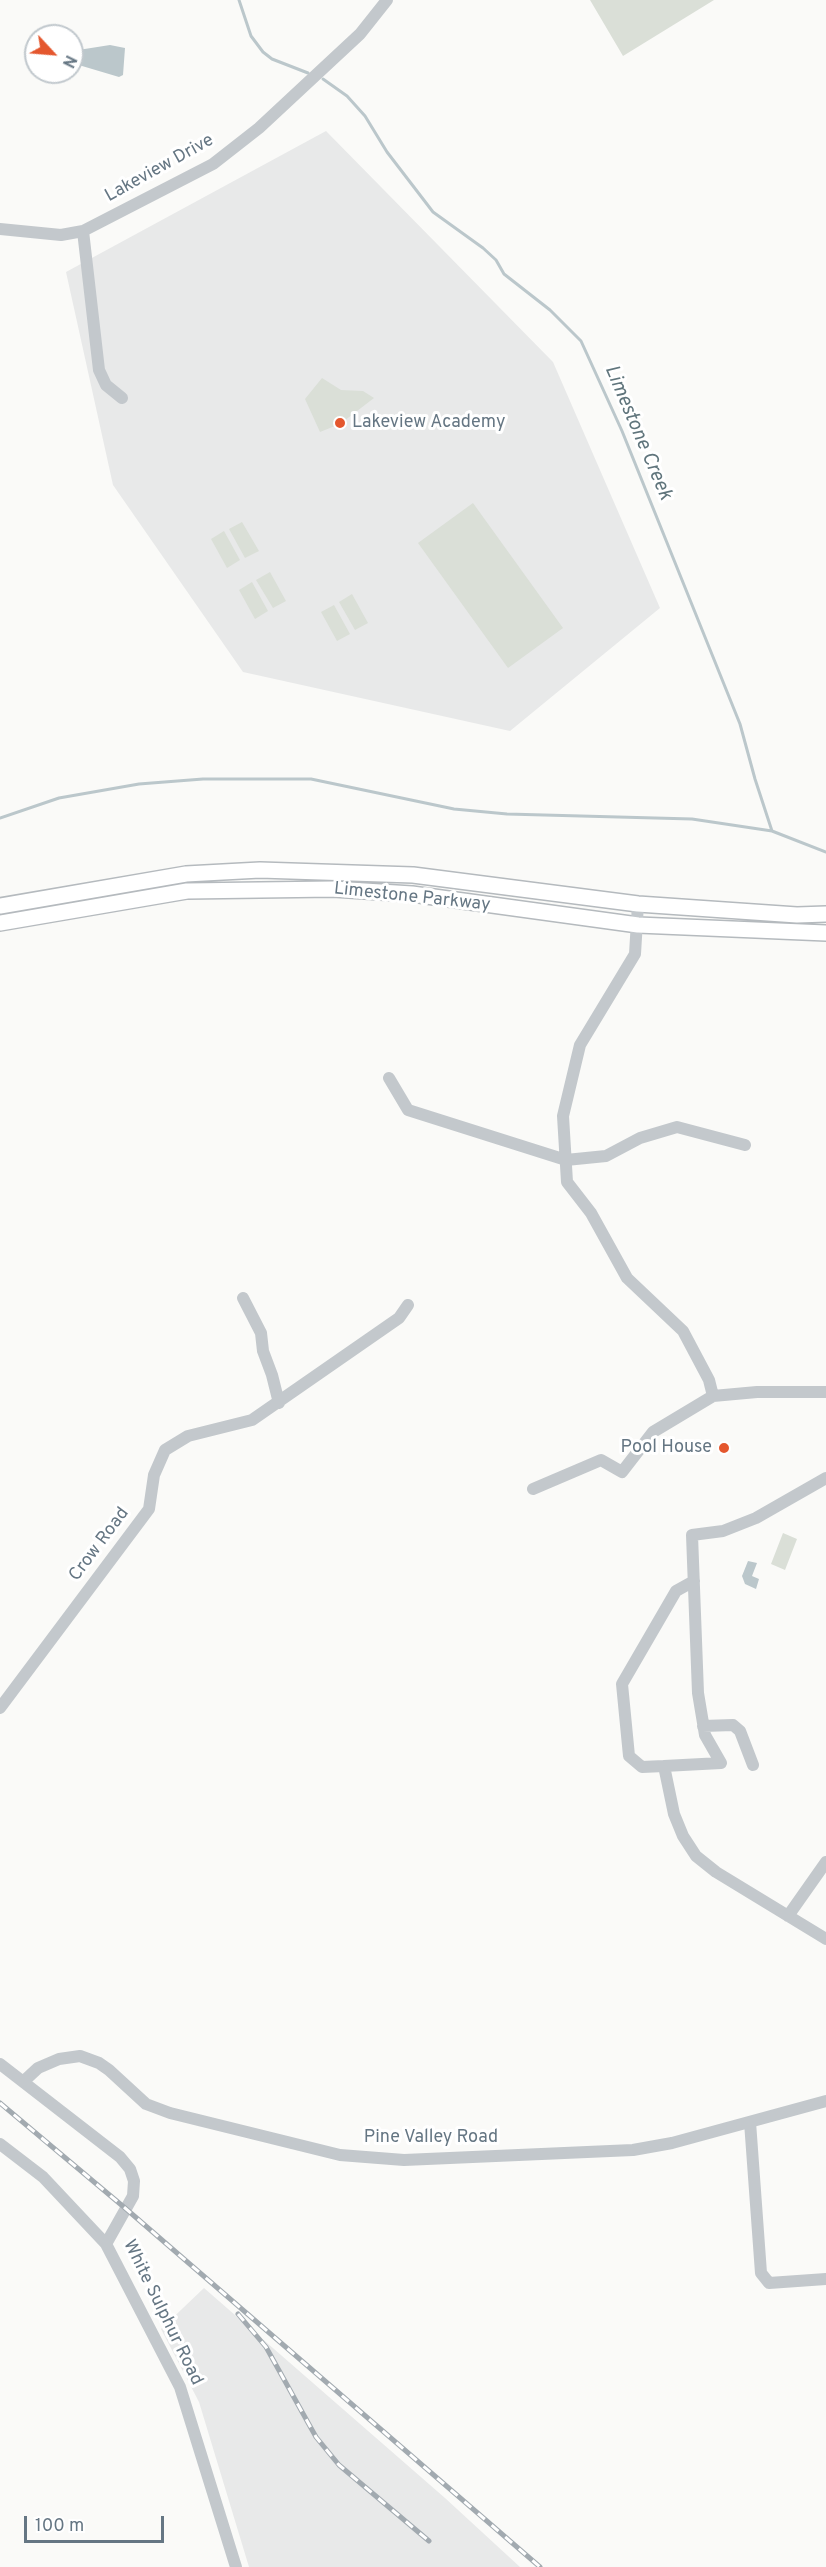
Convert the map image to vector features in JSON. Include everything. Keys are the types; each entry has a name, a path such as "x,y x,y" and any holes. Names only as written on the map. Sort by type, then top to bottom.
{"main road":[{"name":"Limestone Parkway","path":"0,906 186,874 260,870 413,875 638,904 797,915 826,914"},
{"name":"Limestone Parkway","path":"0,923 187,891 271,888 412,894 638,925 826,933"}],"street":[{"name":"Lakeview Drive","path":"0,229 61,235 83,231 213,164 259,128 360,34 387,0"},
{"path":"83,231 99,370 106,385 122,398"},
{"path":"638,904 635,954 580,1045 564,1116 567,1182 591,1213 627,1278 683,1331 709,1380 713,1396"},
{"path":"389,1078 408,1110 566,1160 606,1156 640,1138 677,1127 745,1145"},
{"path":"243,1298 261,1333 263,1351 279,1403"},
{"name":"Crow Road","path":"0,1708 149,1509 154,1475 165,1450 188,1436 252,1420 399,1318 408,1305"},
{"path":"533,1489 601,1460 622,1472 653,1432 713,1396 757,1392 826,1392"},
{"path":"694,1581 676,1591 622,1684 629,1756 642,1767 721,1763 705,1736 698,1693 694,1581 692,1535 723,1531 756,1518 826,1478"},
{"path":"703,1726 733,1725 740,1731 753,1765"},
{"path":"664,1766 674,1814 683,1836 696,1856 716,1872 826,1939"},
{"path":"788,1916 826,1862"},
{"name":"Pine Valley Road","path":"24,2081 38,2068 59,2060 80,2056 99,2063 146,2104 170,2113 340,2155 383,2159 633,2150 672,2143 826,2101"},
{"name":"White Sulphur Road","path":"0,2064 120,2157 130,2169 134,2181 133,2196 106,2244 180,2387 236,2567"},
{"path":"750,2122 761,2273 769,2283 826,2279"},
{"path":"0,2144 43,2177 106,2244"}],"shaded area":[{"path":"590,0 714,0 623,56"},
{"path":"110,45 125,48 123,75 119,77 84,67 84,49"},
{"name":"Lakeview Academy","path":"326,131 553,362 660,608 510,731 243,672 113,485 66,272"},
{"path":"322,378 341,390 363,391 374,398 340,424 320,432 305,399"},
{"path":"473,503 563,628 508,668 418,543"},
{"path":"242,522 259,551 245,558 229,529"},
{"path":"224,531 240,560 227,568 211,539"},
{"path":"270,572 286,601 273,608 256,580"},
{"path":"252,582 268,611 255,619 239,590"},
{"path":"352,594 368,623 355,630 339,602"},
{"path":"334,605 350,634 337,641 321,612"},
{"path":"783,1533 797,1539 785,1570 771,1564"},
{"path":"748,1561 757,1563 752,1576 759,1579 756,1589 745,1584 742,1576"},
{"path":"204,2288 445,2498 520,2567 249,2567 199,2402 161,2329"}],"waterway":[{"name":"Limestone Creek","path":"239,0 251,36 263,52 272,59 308,73"},
{"name":"Limestone Creek","path":"323,79 347,96 365,116 387,152 433,212 483,248 496,260 504,274 550,310 581,341 622,431 740,724 772,831"},
{"path":"0,818 59,798 139,784 203,779 311,779 454,809 507,814 692,819 772,831 826,852"}],"railway":[{"path":"0,2103 125,2208 540,2567"},
{"path":"238,2314 266,2347 316,2437 339,2465 429,2541"}],"place":[{"name":"Lakeview Academy","path":"340,423"},
{"name":"Pool House","path":"724,1448"}]}
